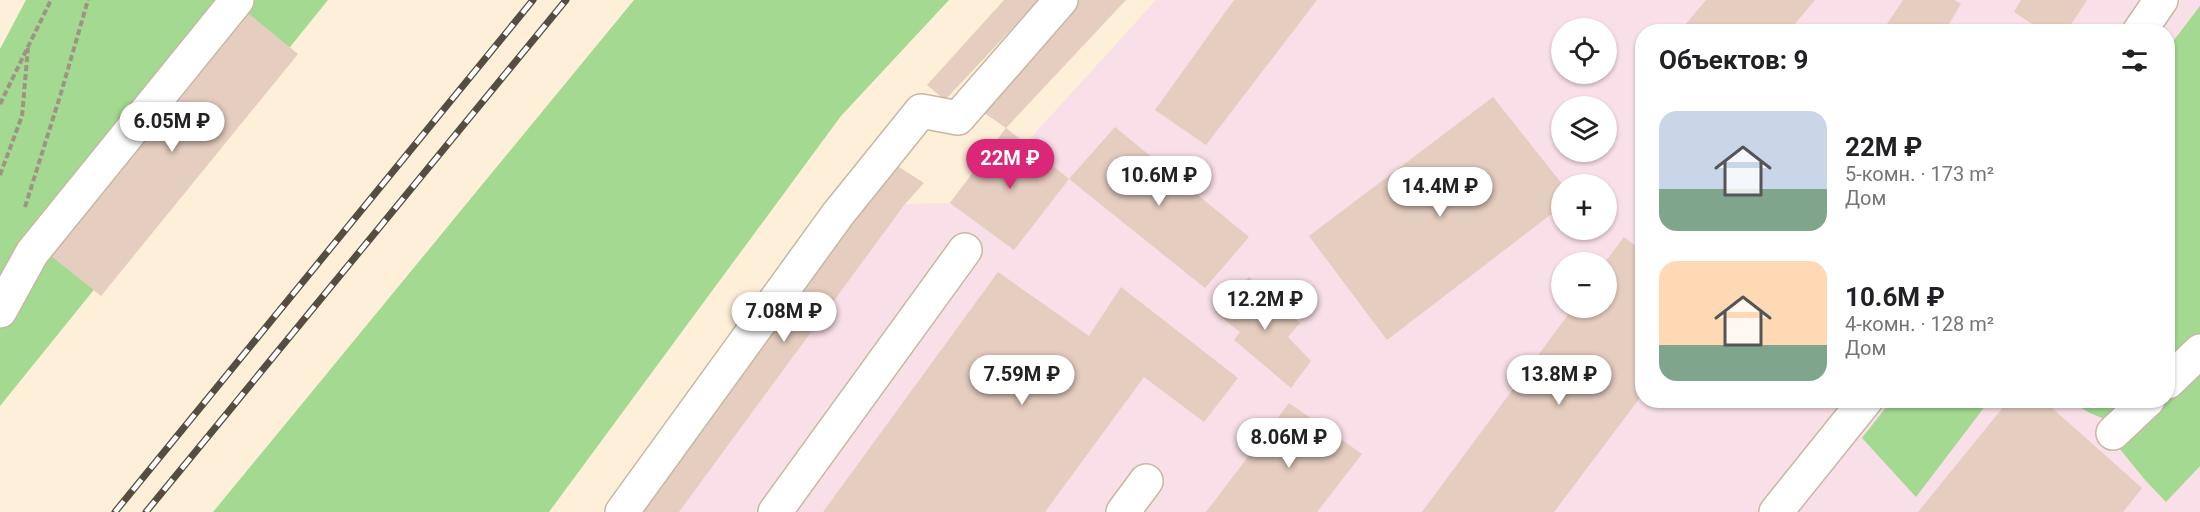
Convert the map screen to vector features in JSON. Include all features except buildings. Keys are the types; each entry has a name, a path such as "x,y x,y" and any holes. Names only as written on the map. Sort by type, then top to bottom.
{"street":[{"path":"0,311 32,254 237,0"},
{"path":"622,512 838,214 921,111 958,118 1061,0"},
{"path":"2144,24 2161,0"},
{"path":"775,512 964,250"},
{"path":"2175,375 2200,351"},
{"path":"1776,512 1860,408"},
{"path":"2113,434 2140,408"},
{"path":"1123,512 1146,481"}],"path":[{"path":"0,104 51,0"},
{"path":"24,209 88,0"},
{"path":"0,175 22,116 28,48"}],"shaded area":[{"path":"1156,0 2200,0 2200,512 679,512 905,204 950,203 1006,128 1027,142"}],"green space":[{"path":"26,0 328,0 0,406 0,49"},
{"path":"634,0 949,0 841,116 549,512 213,512"},
{"path":"2200,6 2200,344 2175,367 2175,39"},
{"path":"2200,363 2200,466 2166,502 2114,442 2154,408 2175,408 2175,388"},
{"path":"1886,408 1984,408 1916,497 1862,438"},
{"path":"2081,408 2130,408 2114,423"}],"railway":[{"path":"115,512 533,0"},
{"path":"146,512 566,0"}]}
